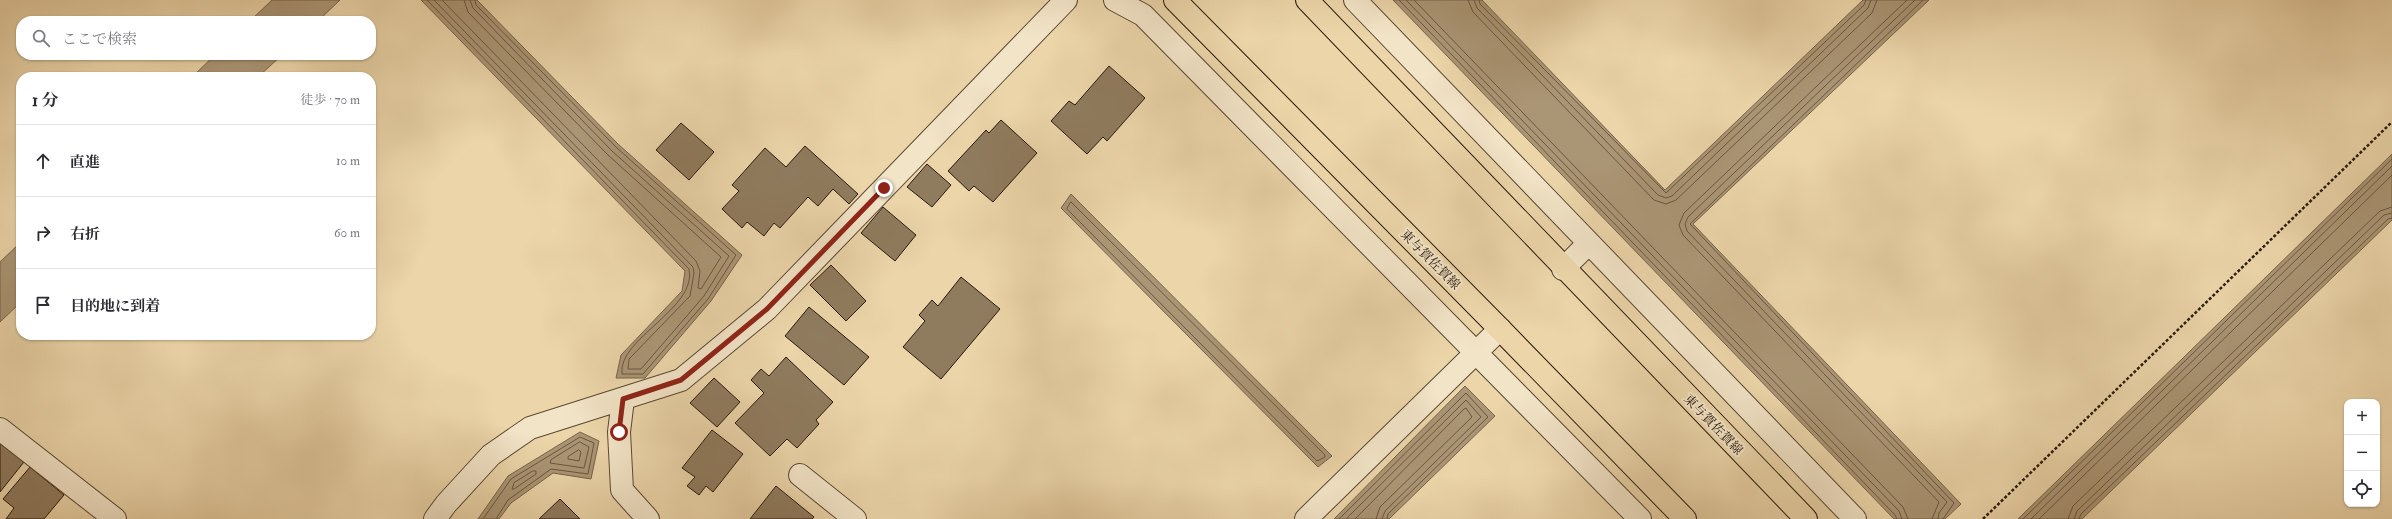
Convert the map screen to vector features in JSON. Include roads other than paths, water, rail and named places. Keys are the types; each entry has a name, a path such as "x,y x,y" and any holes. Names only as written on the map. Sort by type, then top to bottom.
{"main road":[{"name":"東与賀佐賀線","path":"1175,0 1500,329 1685,519"},
{"name":"東与賀佐賀線","path":"1307,0 1563,269 1806,519"}],"street":[{"path":"435,519 446,504 491,455 530,428 681,380 767,309 1066,0"},
{"path":"1115,0 1143,15 1478,352 1640,519"},
{"path":"1355,0 1855,519"},
{"path":"1563,269 1589,243"},
{"path":"1306,519 1500,329"},
{"path":"623,399 619,432 622,490 648,519"},
{"path":"0,429 115,519"},
{"path":"800,475 855,519"}],"water":[{"path":"272,0 340,0 323,16 255,16"},
{"path":"421,0 477,0 618,144 742,255 711,301 645,378 616,378 621,355 682,291 685,271"},
{"path":"1393,0 1482,0 1665,190 1863,0 1929,0 1693,224 1961,504 1945,519 1894,519"},
{"path":"210,60 277,60 263,72 197,72"},
{"path":"2392,154 2392,220 2082,519 2018,519"},
{"path":"1071,194 1332,456 1318,467 1061,208"},
{"path":"16,247 16,307 0,322 0,262"},
{"path":"1465,386 1495,416 1389,519 1334,519"},
{"path":"580,432 599,441 591,479 553,473 511,503 499,519 478,519 508,476"}]}
